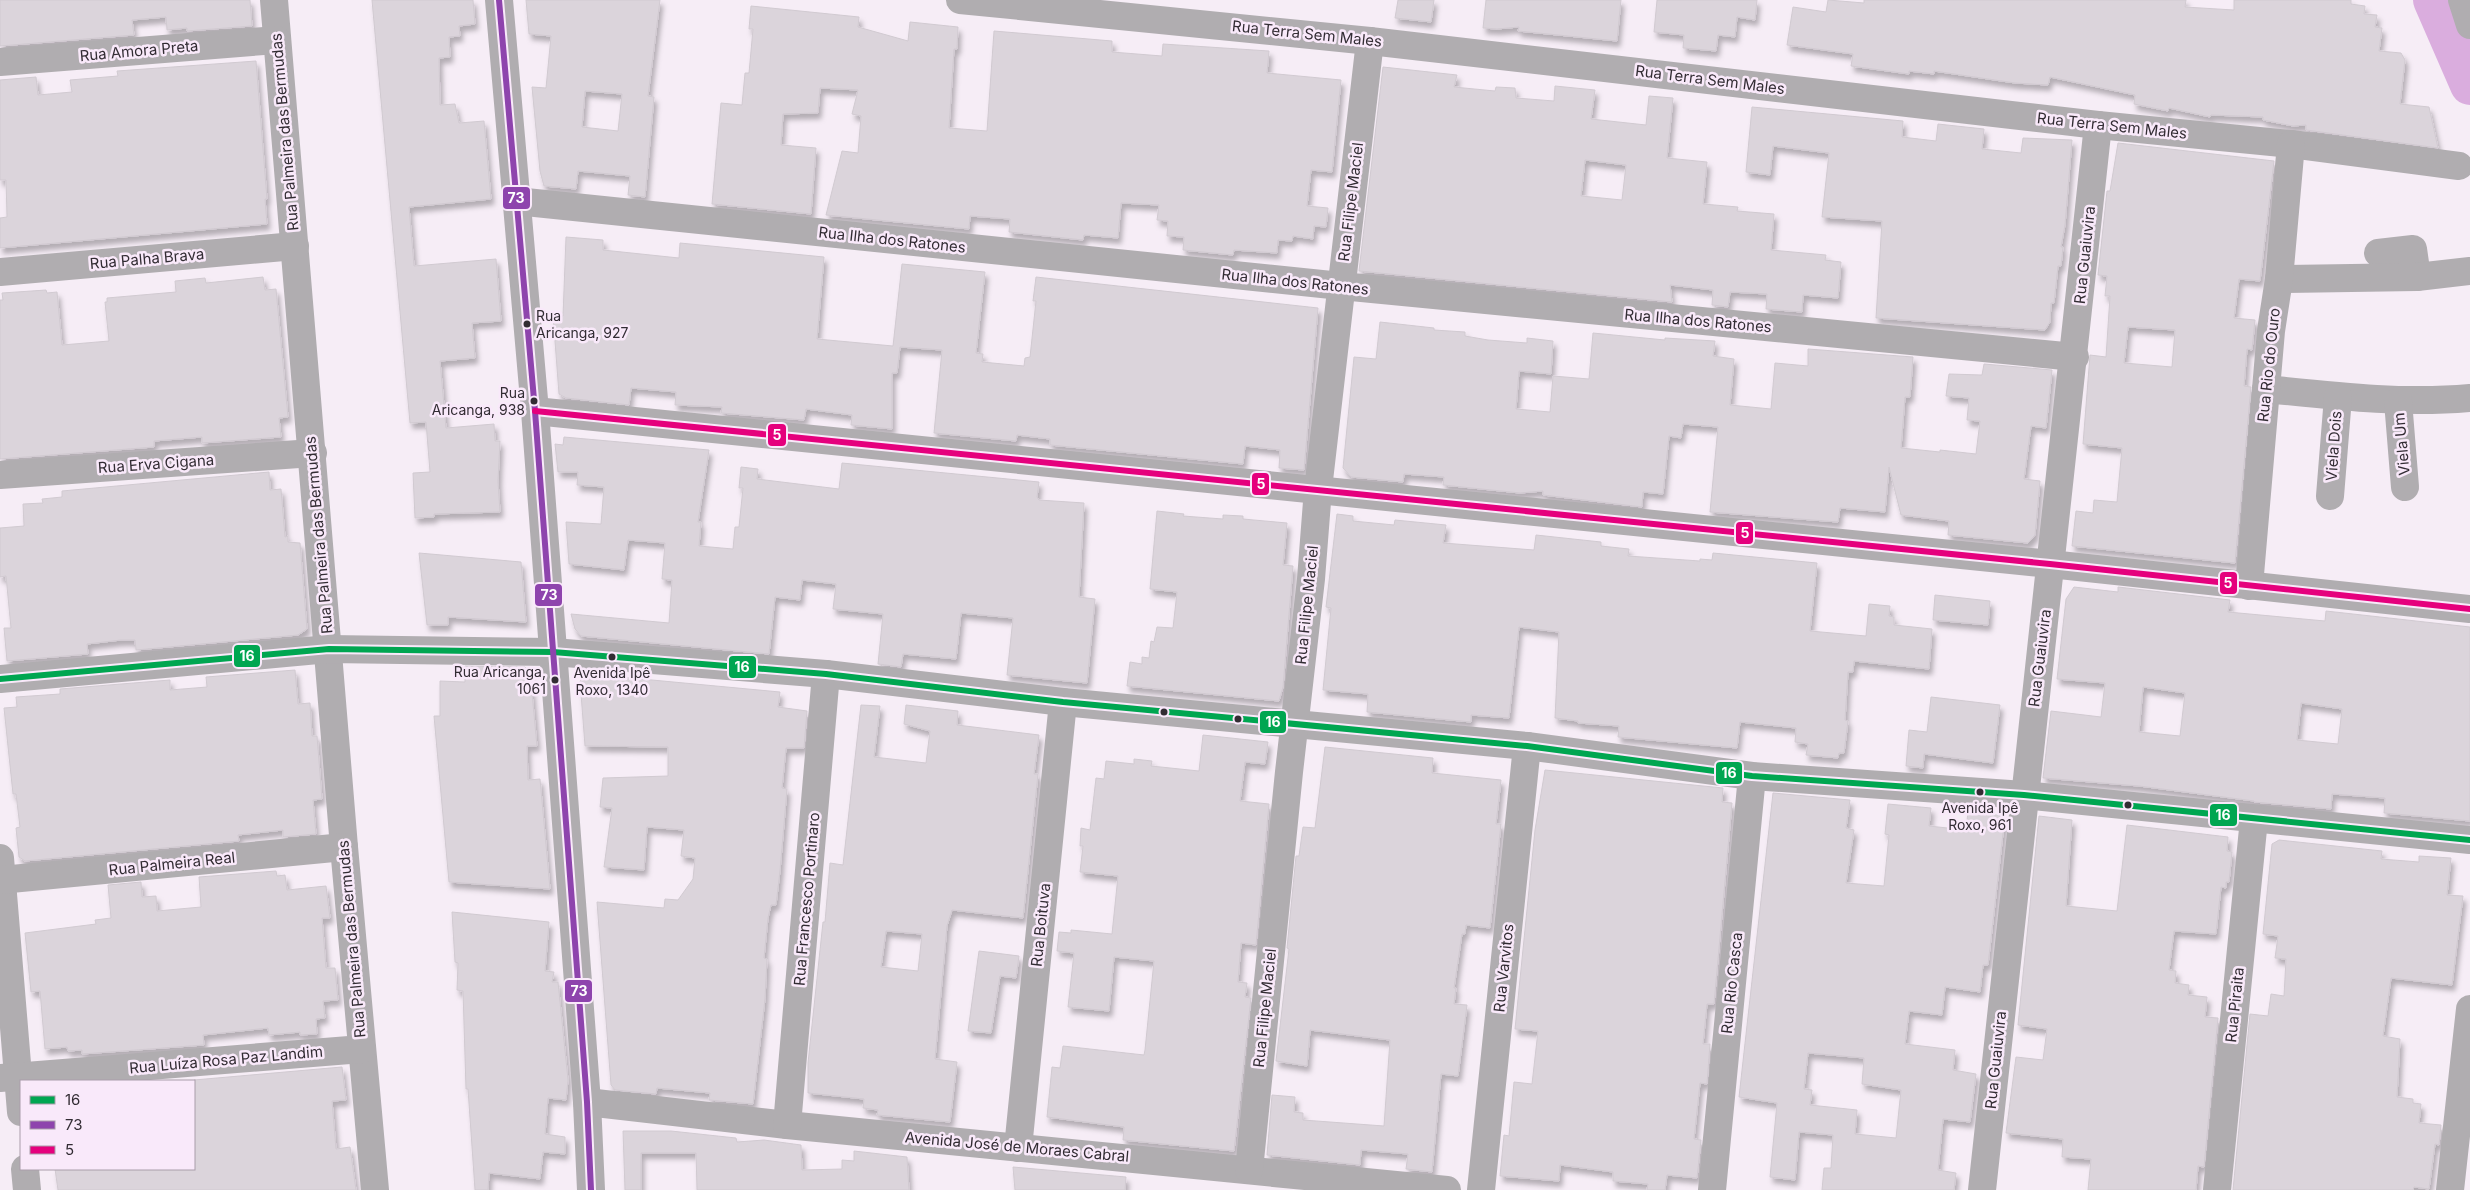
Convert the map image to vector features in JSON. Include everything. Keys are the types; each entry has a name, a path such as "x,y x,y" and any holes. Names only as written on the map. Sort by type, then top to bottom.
{"street":[{"name":"Rua Palmeira das Bermudas","path":"274,0 344,847 375,1190"},
{"path":"499,0 535,411 587,1102 591,1190"},
{"name":"Rua Terra Sem Males","path":"960,0 1175,10 1370,41 2098,125 2291,144 2459,166"},
{"path":"2462,0 2470,25"},
{"name":"Rua Amora Preta","path":"0,62 277,40"},
{"name":"Rua Filipe Maciel","path":"1249,1170 1294,724 1312,579 1318,489 1370,41"},
{"name":"Rua Guaiuvira","path":"1982,1190 2024,795 2075,357 2098,125"},
{"name":"Rua Rio do Ouro","path":"2249,586 2271,331 2279,279 2291,144"},
{"name":"Rua Ilha dos Ratones","path":"516,200 1341,286 2075,357"},
{"name":"Rua Palha Brava","path":"0,272 295,246"},
{"path":"2378,253 2413,249 2417,277"},
{"path":"2279,279 2417,277 2470,271"},
{"path":"2266,389 2398,401 2470,398"},
{"name":"Viela Dois","path":"2330,496 2338,397"},
{"name":"Viela Um","path":"2398,401 2405,487"},
{"path":"535,411 1318,489 2470,609"},
{"name":"Rua Erva Cigana","path":"0,475 313,454"},
{"path":"0,678 329,649 553,652 826,674 1063,702 1527,746 1752,776 2024,795 2470,840"},
{"name":"Rua Francesco Portinaro","path":"787,1125 826,674"},
{"name":"Rua Boituva","path":"1018,1148 1063,702"},
{"name":"Rua Varvitos","path":"1481,1190 1527,746"},
{"name":"Rua Rio Casca","path":"1712,1190 1752,776"},
{"name":"Rua Piraita","path":"2217,1190 2254,819"},
{"name":"Rua Palmeira Real","path":"1,873 344,847"},
{"path":"1,873 9,1077 20,1109"},
{"path":"2450,1190 2470,1009"},
{"name":"Rua Luíza Rosa Paz Landim","path":"9,1077 362,1048"},
{"name":"Avenida José de Moraes Cabral","path":"587,1102 787,1125 1448,1190"},
{"path":"25,1170 27,1190"}],"building":[{"path":"0,0 250,0 252,26 187,31 187,28 167,30 166,17 132,20 134,35 0,46"},
{"path":"372,0 473,0 475,24 459,26 460,36 449,37 450,57 439,58 440,105 455,104 459,123 484,121 491,199 409,207 414,266 496,259 501,321 472,323 475,358 440,361 446,428 494,424 495,441 500,441 498,481 500,512 434,514 434,517 415,518 413,473 430,472 426,422 410,423"},
{"path":"526,0 660,0 648,96 654,97 645,197 628,195 630,176 578,171 576,189 544,186 540,171 532,87 546,88 551,36 529,34","holes":["585,91 622,94 618,131 582,127"]},
{"path":"1398,0 1434,0 1431,22 1395,18"},
{"path":"1486,0 1621,0 1617,41 1518,31 1519,27 1483,28"},
{"path":"1657,0 1757,0 1755,20 1737,17 1735,37 1718,35 1716,51 1683,48 1684,35 1654,32"},
{"path":"1828,0 1864,3 1864,0 2186,0 2185,7 2234,10 2234,0 2351,0 2351,4 2365,6 2364,14 2377,15 2375,27 2382,28 2379,51 2401,53 2405,60 2400,104 2429,107 2438,148 2306,130 2306,125 2293,126 2263,120 2263,117 2211,115 2210,117 2169,108 2168,111 2134,104 2135,95 2050,77 2048,85 2015,83 1934,71 1934,74 1909,71 1909,74 1851,66 1853,54 1787,45 1793,7 1826,12"},
{"path":"751,6 859,17 858,27 908,41 910,22 958,27 957,49 954,49 949,128 987,131 994,31 1112,41 1112,52 1162,56 1163,44 1269,51 1267,73 1341,80 1332,172 1311,170 1307,206 1328,208 1326,227 1314,226 1313,239 1293,236 1292,241 1278,240 1277,253 1234,250 1233,255 1183,250 1184,237 1167,236 1168,221 1157,220 1159,205 1121,203 1118,238 1084,235 1083,240 1009,232 1010,219 970,216 969,229 826,215 842,151 858,153 861,116 852,114 858,90 820,88 818,113 783,114 781,145 816,148 811,214 712,204 721,103 742,105 745,73 749,73 753,29 749,29"},
{"path":"256,61 267,199 265,199 267,224 0,248 0,218 7,217 6,180 0,180 0,80 36,77 38,95 72,92 70,80 118,76 117,71"},
{"path":"1383,67 1457,75 1454,87 1495,91 1496,87 1515,88 1516,98 1554,101 1555,86 1595,90 1591,119 1646,125 1649,96 1673,98 1667,158 1707,162 1703,204 1738,207 1737,211 1774,214 1771,250 1826,255 1825,260 1841,262 1838,298 1803,295 1802,312 1766,309 1767,294 1730,292 1728,307 1712,305 1713,290 1670,285 1672,302 1359,271","holes":["1585,160 1626,165 1622,200 1581,196"]},
{"path":"1752,107 1903,121 1902,137 1936,141 1938,124 1984,129 1982,149 2021,153 2023,138 2072,140 2065,225 2061,247 2063,247 2061,266 2058,266 2054,303 2051,303 2050,322 2045,330 1876,318 1882,221 1822,217 1829,153 1773,146 1770,175 1746,172"},
{"path":"2118,143 2274,161 2260,281 2239,279 2234,318 2255,320 2252,350 2247,349 2244,386 2251,387 2235,563 2072,546 2076,511 2093,513 2094,500 2117,502 2122,448 2083,444 2090,355 2106,357 2110,296 2105,296 2107,276 2098,275 2107,191 2110,191","holes":["2128,327 2175,330 2172,367 2124,363"]},
{"path":"566,237 603,240 603,250 679,258 680,243 824,257 817,339 893,346 902,264 985,272 976,353 983,354 982,362 1024,366 1025,358 1030,357 1036,301 1033,301 1036,277 1318,308 1304,470 1279,468 1280,450 1245,446 1243,464 1050,445 1050,439 1017,435 1016,441 934,433 942,350 900,347 897,373 892,373 892,429 851,425 852,415 806,409 804,420 721,413 722,407 675,405 676,392 631,388 629,405 566,398 559,394 553,315 563,316"},
{"path":"263,277 265,290 276,289 288,417 279,418 281,437 202,443 202,437 154,441 154,447 0,459 0,300 3,300 2,293 46,290 47,293 57,292 62,345 109,341 105,302 107,302 107,298 176,292 175,281 205,278 206,283"},
{"path":"1380,322 1434,328 1434,330 1465,332 1465,336 1488,340 1527,343 1527,338 1553,341 1551,374 1519,371 1516,409 1550,412 1553,376 1589,379 1593,333 1665,340 1665,338 1715,341 1713,356 1734,359 1730,405 1771,409 1775,363 1808,366 1808,349 1913,357 1910,397 1905,397 1901,448 1940,452 1940,450 1976,454 1980,421 1967,420 1969,398 1946,396 1949,374 1982,375 1984,364 2052,370 2046,428 2031,426 2024,479 2040,481 2035,535 2028,543 1948,535 1949,521 1901,515 1889,467 1885,512 1840,508 1838,522 1710,512 1718,427 1683,424 1681,438 1669,436 1663,494 1643,492 1642,507 1543,495 1543,491 1520,493 1443,485 1444,477 1404,474 1403,482 1351,477 1343,468 1354,357 1376,359"},
{"path":"564,437 709,450 698,522 701,522 699,546 733,549 735,527 739,527 743,488 739,488 741,467 758,469 757,479 839,489 842,463 1039,482 1037,497 1039,500 1084,503 1079,597 1095,599 1087,683 1007,675 1013,618 961,613 956,659 903,654 901,667 878,664 883,614 833,609 836,584 802,580 800,600 775,597 769,654 581,636 575,629 571,614 669,623 672,580 662,579 665,543 628,540 624,570 569,564 566,522 601,524 604,487 577,485 578,472 558,472 555,444 563,445"},
{"path":"269,472 270,490 281,489 285,537 288,536 288,542 300,543 307,629 298,635 136,650 135,640 121,640 87,644 88,654 7,661 4,628 11,628 6,576 0,577 0,528 24,526 23,504 43,503 42,499 62,497 62,491"},
{"path":"1157,511 1184,514 1183,516 1223,519 1223,515 1243,516 1243,519 1287,523 1283,565 1293,566 1283,687 1279,701 1127,686 1130,662 1142,664 1142,657 1149,658 1151,641 1154,642 1157,627 1173,628 1177,592 1150,589"},
{"path":"1337,514 1353,516 1353,521 1394,525 1395,520 1446,525 1443,543 1534,550 1536,535 1601,542 1601,546 1629,549 1628,556 1700,561 1700,559 1712,560 1713,553 1817,563 1810,631 1866,636 1869,604 1890,606 1889,616 1894,617 1894,625 1932,629 1929,669 1854,661 1853,672 1848,672 1845,720 1848,721 1844,753 1839,753 1838,758 1806,755 1808,744 1795,742 1796,728 1740,722 1737,748 1618,737 1619,726 1578,723 1578,721 1555,718 1559,632 1519,627 1509,718 1471,715 1471,722 1367,712 1368,694 1323,690 1331,608 1326,607"},
{"path":"419,553 521,562 526,622 448,617 448,625 427,625"},
{"path":"2074,587 2118,592 2118,587 2230,600 2228,612 2325,621 2326,611 2470,627 2470,821 2384,813 2385,798 2332,794 2331,809 2254,802 2139,786 2043,778 2051,711 2101,717 2105,683 2057,679 2066,599","holes":["2143,687 2185,693 2180,736 2139,732","2301,703 2342,709 2338,744 2297,740"]},
{"path":"1935,595 1990,601 1988,625 1933,620"},
{"path":"465,666 525,667 530,672 537,746 527,746 528,780 540,779 550,889 449,882 434,716 440,716 440,681 465,682"},
{"path":"295,670 298,704 310,703 312,736 317,736 322,799 313,800 316,834 283,837 283,830 238,835 239,841 25,861 19,857 16,828 20,827 16,794 13,794 4,708 17,707 16,697 60,694 60,689 170,680 170,690 207,687 206,677"},
{"path":"588,674 780,692 778,707 807,711 804,748 786,748 782,788 787,789 780,871 776,905 771,905 768,918 764,958 767,959 765,999 753,1104 709,1100 710,1093 657,1088 656,1094 615,1090 611,1085 597,902 664,908 665,899 678,900 693,879 695,858 681,856 684,830 647,827 644,870 604,867 612,808 600,807 603,778 668,776 668,747 585,746 580,681"},
{"path":"1931,697 2000,705 1993,763 1924,754 1923,768 1906,766 1909,730 1927,732"},
{"path":"861,705 880,706 874,757 926,763 930,731 904,724 906,705 958,711 957,725 1039,735 1034,774 1038,774 1023,918 952,910 947,926 935,1059 957,1062 950,1122 877,1115 878,1110 863,1108 864,1099 808,1093 808,1063 830,863 843,865","holes":["886,931 922,934 918,971 881,967"]},
{"path":"1203,735 1268,742 1265,764 1245,762 1240,801 1269,804 1256,945 1241,943 1238,982 1247,983 1245,997 1251,998 1234,1151 1123,1140 1124,1127 1047,1117 1052,1067 1060,1068 1063,1046 1144,1055 1145,1050 1154,961 1114,957 1109,1011 1068,1007 1074,953 1057,951 1059,932 1071,933 1071,930 1112,934 1118,876 1080,872 1083,846 1080,846 1081,828 1090,830 1096,778 1104,779 1106,761 1134,764 1134,759 1152,761 1151,766 1199,771"},
{"path":"1325,747 1433,758 1432,773 1501,780 1496,824 1501,824 1490,928 1466,925 1465,934 1462,934 1454,988 1456,988 1454,1004 1467,1005 1458,1076 1441,1074 1432,1172 1406,1169 1408,1154 1361,1150 1360,1165 1267,1155 1272,1095 1295,1097 1294,1112 1303,1113 1303,1120 1384,1126 1390,1040 1310,1030 1307,1066 1276,1061 1289,949 1287,948 1296,856 1299,856 1303,827 1315,828"},
{"path":"1545,770 1723,788 1722,802 1732,803 1714,1004 1707,1004 1703,1044 1710,1044 1707,1084 1700,1083 1694,1139 1701,1140 1697,1178 1667,1175 1665,1190 1647,1190 1648,1184 1613,1181 1613,1172 1560,1165 1559,1181 1500,1176 1504,1135 1509,1136 1514,1082 1532,1084 1538,1031 1515,1029 1535,830"},
{"path":"1773,793 1850,800 1846,828 1854,830 1846,883 1884,886 1889,835 1885,834 1888,804 1931,808 1929,826 1966,830 1968,812 2005,816 1988,965 1983,965 1980,992 1945,987 1942,1015 1909,1011 1905,1044 1955,1050 1953,1070 1976,1074 1970,1122 1943,1119 1938,1170 1956,1173 1954,1190 1822,1190 1824,1168 1831,1168 1833,1135 1799,1132 1795,1180 1770,1177 1777,1103 1739,1097","holes":["1808,1053 1864,1058 1862,1084 1901,1090 1896,1138 1855,1134 1857,1110 1810,1105 1812,1090 1804,1089"]},
{"path":"2039,816 2072,820 2066,906 2117,911 2127,825 2228,837 2227,851 2232,852 2229,882 2226,882 2226,888 2221,887 2216,934 2174,931 2169,970 2176,971 2175,983 2189,985 2188,995 2207,997 2205,1017 2218,1018 2204,1167 2198,1166 2196,1190 2088,1190 2091,1159 2062,1157 2063,1139 2006,1133 2016,1057 2043,1060 2047,1029 2018,1025"},
{"path":"2279,840 2382,851 2381,859 2419,862 2419,856 2451,858 2447,895 2463,896 2452,985 2391,978 2383,1036 2400,1039 2397,1097 2413,1099 2413,1103 2421,1104 2419,1123 2441,1125 2439,1145 2435,1144 2429,1189 2414,1187 2413,1190 2233,1190 2250,1014 2268,1016 2271,994 2284,996 2286,959 2275,958 2278,936 2263,934 2272,844"},
{"path":"276,871 277,876 285,875 287,890 326,886 330,918 322,918 326,968 335,968 338,1000 323,1001 325,1018 316,1019 317,1034 300,1035 300,1032 269,1035 268,1028 203,1035 204,1045 82,1054 82,1050 68,1051 67,1047 45,1049 40,991 31,992 25,933 96,924 95,920 111,918 108,885 141,882 142,897 156,896 157,911 201,907 199,877"},
{"path":"452,912 549,922 545,971 554,972 552,982 558,982 568,1080 566,1100 548,1098 545,1134 565,1137 565,1154 543,1152 540,1179 489,1173 488,1190 475,1190 468,1089 466,1089 463,991 457,990 458,963 455,962"},
{"path":"979,951 1019,956 1016,978 1000,976 991,1033 968,1031"},
{"path":"342,1067 346,1100 332,1101 336,1149 350,1147 356,1190 58,1190 55,1170 195,1170 194,1080"},
{"path":"623,1131 671,1131 736,1138 737,1142 764,1140 801,1145 802,1170 842,1169 842,1160 854,1161 854,1151 907,1157 909,1190 697,1190 696,1153 641,1153 641,1190 625,1190"},
{"path":"1013,1167 1126,1177 1125,1190 1015,1190"}],"waterway":[{"path":"2433,0 2470,85"}],"transit line":[{"name":"73","path":"499,0 535,411 587,1102 591,1190"},
{"name":"5","path":"535,411 2050,564 2470,609"},
{"name":"16","path":"0,679 329,649 553,652 826,674 1063,702 1527,746 1752,776 2024,795 2470,840"}],"place":[{"name":"Rua Aricanga, 927","path":"527,324"},
{"name":"Rua Aricanga, 938","path":"534,401"},
{"name":"Avenida Ipê Roxo, 1340","path":"612,657"},
{"name":"Rua Aricanga, 1061","path":"555,680"},
{"name":"Avenida Ipê Roxo, 961","path":"1980,792"}]}
